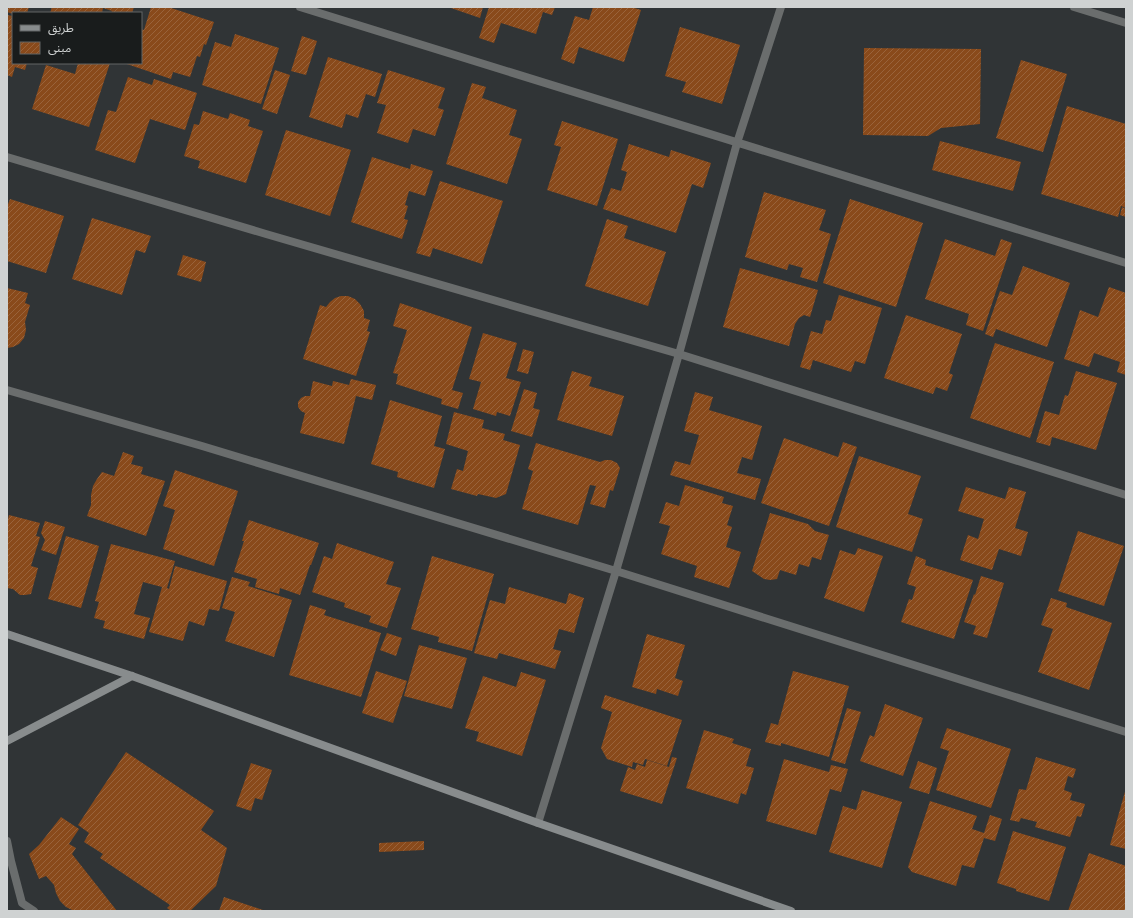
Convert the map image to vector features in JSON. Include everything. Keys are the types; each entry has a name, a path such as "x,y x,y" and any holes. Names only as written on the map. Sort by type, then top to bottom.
{"street":[{"path":"300,7 1126,264"},
{"path":"538,823 616,571 679,354 737,143 781,7"},
{"path":"1074,7 1126,23"},
{"path":"7,157 679,354 1126,495"},
{"path":"7,390 202,446 616,571 1126,732"},
{"path":"7,634 132,676 538,823 791,911"},
{"path":"7,742 132,676"},
{"path":"7,841 22,903 34,911"}],"building":[{"path":"7,7 29,7 27,12 12,12 12,14 7,12"},
{"path":"52,7 134,7 132,12 112,12 103,8 102,12 50,12"},
{"path":"151,7 168,7 214,22 200,57 197,56 190,77 173,72 171,79 127,64 142,64 142,29 144,30"},
{"path":"448,7 483,7 480,18"},
{"path":"489,7 555,7 552,15 543,12 536,34 501,23 494,43 479,38"},
{"path":"593,7 631,7 641,10 624,62 579,47 574,64 561,59 575,16 589,20"},
{"path":"7,15 12,16 12,64 27,64 25,70 15,67 12,77 7,75"},
{"path":"680,27 740,45 722,104 682,92 686,82 665,76"},
{"path":"235,34 279,48 261,104 202,85 215,42 231,47"},
{"path":"302,36 317,41 306,75 291,71"},
{"path":"864,48 981,49 980,124 941,128 928,136 863,135"},
{"path":"328,57 382,74 375,97 366,94 358,118 346,114 342,128 309,117"},
{"path":"1021,60 1067,74 1043,152 996,138"},
{"path":"78,64 110,64 89,127 32,109 46,65 75,74"},
{"path":"275,70 290,75 277,114 262,109"},
{"path":"388,70 445,88 438,108 444,110 435,136 413,129 408,143 377,133 386,105 377,103"},
{"path":"128,77 152,85 154,79 197,93 185,130 150,119 135,163 95,150 108,110 116,112"},
{"path":"472,83 486,87 482,98 517,110 509,135 522,139 507,184 446,164"},
{"path":"1067,106 1126,124 1126,208 1121,206 1118,217 1041,194"},
{"path":"203,111 228,119 230,113 250,120 248,126 263,131 246,183 198,168 200,161 184,156 194,124 199,125"},
{"path":"562,121 618,139 597,206 547,190 561,147 554,145"},
{"path":"286,130 351,150 330,216 265,195"},
{"path":"940,141 1021,162 1013,191 932,170"},
{"path":"629,144 669,157 671,150 711,163 703,188 692,184 676,233 603,209 611,188 621,191 627,172 621,170"},
{"path":"372,157 410,169 411,164 433,171 425,196 409,191 405,205 408,206 404,219 408,220 402,239 351,222"},
{"path":"440,181 503,201 482,264 433,248 430,257 416,253"},
{"path":"764,192 826,210 819,230 831,234 817,282 800,277 803,268 789,264 787,270 745,257"},
{"path":"10,199 64,216 46,273 7,261 7,207"},
{"path":"850,199 923,223 896,307 823,283"},
{"path":"1122,207 1126,209 1126,217 1120,215"},
{"path":"92,218 151,236 145,253 136,250 122,295 72,279"},
{"path":"607,219 628,226 624,238 666,252 648,306 585,286"},
{"path":"945,239 995,256 1001,239 1012,243 983,331 966,325 969,314 925,299"},
{"path":"183,255 206,262 201,282 177,275"},
{"path":"1023,266 1070,283 1047,347 996,329 993,337 985,334 1000,291 1012,295"},
{"path":"740,268 818,290 810,317 804,315 799,318 795,324 789,346 723,327"},
{"path":"1109,287 1126,293 1126,375 1117,372 1120,362 1094,353 1089,367 1064,359 1080,310 1098,317"},
{"path":"7,288 28,293 25,303 30,305 25,322 26,330 24,338 19,344 7,348"},
{"path":"839,295 882,308 865,364 855,361 851,372 813,360 810,370 800,367 811,331 822,334 826,320 831,321"},
{"path":"348,296 355,299 364,311 364,318 370,320 367,331 370,332 356,376 303,359 320,305 326,307 335,298"},
{"path":"400,303 472,327 452,390 463,393 458,409 441,404 442,399 396,384 398,374 393,373 407,330 393,326"},
{"path":"906,315 962,334 949,373 953,375 947,391 936,387 933,394 884,378"},
{"path":"483,333 517,343 506,378 521,382 510,416 497,412 496,416 473,409 481,382 469,379"},
{"path":"995,343 1054,362 1030,438 970,418"},
{"path":"523,349 534,352 528,374 517,371"},
{"path":"572,371 592,377 589,386 624,396 612,436 557,420"},
{"path":"1076,371 1117,383 1096,450 1052,437 1050,446 1036,442 1045,411 1059,415 1065,395 1068,396"},
{"path":"351,379 376,385 372,400 356,396 344,444 300,433 305,413 298,407 298,402 305,396 310,396 313,381 332,386 333,381 349,385"},
{"path":"524,389 537,393 533,408 540,410 532,437 511,431"},
{"path":"695,392 713,397 709,410 762,426 752,460 742,457 737,473 761,479 755,500 670,475 675,461 690,465 699,435 684,431"},
{"path":"390,400 442,416 434,446 445,449 434,488 397,477 398,472 371,464"},
{"path":"454,412 484,420 482,428 505,434 503,440 520,445 506,494 496,498 478,494 477,496 451,489 457,469 463,471 468,451 446,444"},
{"path":"784,438 838,457 843,442 857,447 829,526 761,503"},
{"path":"536,443 600,462 611,460 617,463 620,468 613,491 610,490 605,508 590,504 596,486 590,485 578,525 522,509 533,471 528,469"},
{"path":"123,452 134,456 131,464 143,467 141,474 165,481 146,536 87,516 91,505 93,486 102,472 114,476"},
{"path":"859,456 921,476 908,514 923,519 912,552 836,527"},
{"path":"175,470 238,491 214,566 163,549 175,510 163,506"},
{"path":"685,485 724,497 722,503 733,506 727,525 732,527 726,547 741,552 729,588 694,577 697,566 661,554 670,526 659,523 666,502 679,506"},
{"path":"966,487 1005,499 1009,487 1026,492 1015,528 1028,532 1021,556 999,549 992,570 960,560 968,535 978,539 984,519 958,511"},
{"path":"770,513 808,524 815,531 829,535 821,560 812,557 809,567 799,564 796,575 780,570 777,579 764,579 752,571"},
{"path":"9,515 40,523 36,536 40,537 31,566 38,568 31,594 20,595 13,589 7,588 7,519"},
{"path":"249,520 319,543 300,595 280,588 279,594 255,587 257,579 234,572"},
{"path":"45,521 65,527 56,555 41,550 45,540 41,533"},
{"path":"1078,531 1124,546 1104,606 1058,591"},
{"path":"66,536 99,546 81,608 48,599"},
{"path":"337,543 394,562 386,584 401,588 387,628 369,622 371,616 344,607 345,603 312,592 324,556 332,559"},
{"path":"111,544 175,561 167,588 169,589 175,566 227,581 219,611 209,609 204,626 189,621 183,641 149,632 162,587 143,582 134,614 150,618 144,639 103,628 105,621 94,618 99,602 95,601"},
{"path":"858,548 883,556 864,612 824,598 840,550 855,555"},
{"path":"432,556 494,574 472,651 438,642 439,637 411,629"},
{"path":"916,556 926,560 925,565 973,580 954,639 901,622 909,599 912,600 916,587 907,584"},
{"path":"981,576 1004,583 987,638 973,634 976,626 964,622"},
{"path":"232,577 250,582 248,586 292,600 274,657 225,641 235,612 222,608"},
{"path":"509,587 566,604 569,593 584,598 574,633 559,629 553,649 561,651 555,669 499,653 497,659 474,653 490,600 505,604"},
{"path":"1051,598 1067,603 1066,607 1112,623 1089,690 1038,672 1053,629 1041,625"},
{"path":"310,605 326,610 324,615 381,633 361,697 289,675"},
{"path":"387,633 402,638 396,656 380,650"},
{"path":"647,634 685,645 675,678 683,681 678,696 657,689 656,694 632,687"},
{"path":"419,645 467,658 452,709 404,696"},
{"path":"376,671 407,681 393,723 362,713"},
{"path":"793,671 849,686 829,757 781,743 781,746 765,742 771,723 778,725"},
{"path":"521,672 546,680 522,756 476,741 479,732 465,728 483,676 516,687"},
{"path":"605,695 682,720 667,766 645,759 643,765 633,762 632,767 607,759 601,748 612,712 601,708"},
{"path":"885,704 923,718 903,776 860,761 870,735 874,737"},
{"path":"847,708 861,712 845,764 831,760"},
{"path":"947,728 1011,749 991,808 936,790 949,751 940,748"},
{"path":"704,730 734,739 732,743 751,749 746,766 754,768 746,795 741,793 738,804 686,788"},
{"path":"126,752 214,811 201,830 227,848 216,886 190,911 171,911 167,908 170,905 100,858 103,854 84,842 89,833 78,825"},
{"path":"672,757 677,758 662,804 620,791 628,767 635,770 637,764 645,767 647,760 669,767"},
{"path":"1036,757 1076,769 1073,778 1068,776 1064,790 1072,793 1070,800 1085,804 1081,817 1077,816 1070,837 1035,827 1037,822 1021,818 1019,822 1010,820 1019,789 1026,790"},
{"path":"784,759 829,772 831,765 848,769 841,792 830,789 816,835 766,821"},
{"path":"918,761 937,768 929,794 909,788"},
{"path":"251,763 272,770 262,800 255,798 251,811 236,806"},
{"path":"1126,788 1126,849 1110,845"},
{"path":"862,790 902,802 882,868 829,852 843,806 856,810"},
{"path":"930,801 977,816 972,829 984,833 990,815 1002,819 995,841 984,838 974,868 962,865 956,886 912,872 908,867"},
{"path":"61,817 79,829 69,844 76,848 72,854 117,911 74,911 66,907 60,901 54,885 46,876 39,879 29,854 39,845"},
{"path":"1013,831 1066,847 1049,901 1016,891 1016,889 997,883"},
{"path":"424,841 424,850 379,852 379,843"},
{"path":"1089,853 1126,866 1126,911 1068,911"},
{"path":"224,897 266,911 219,911"}]}
